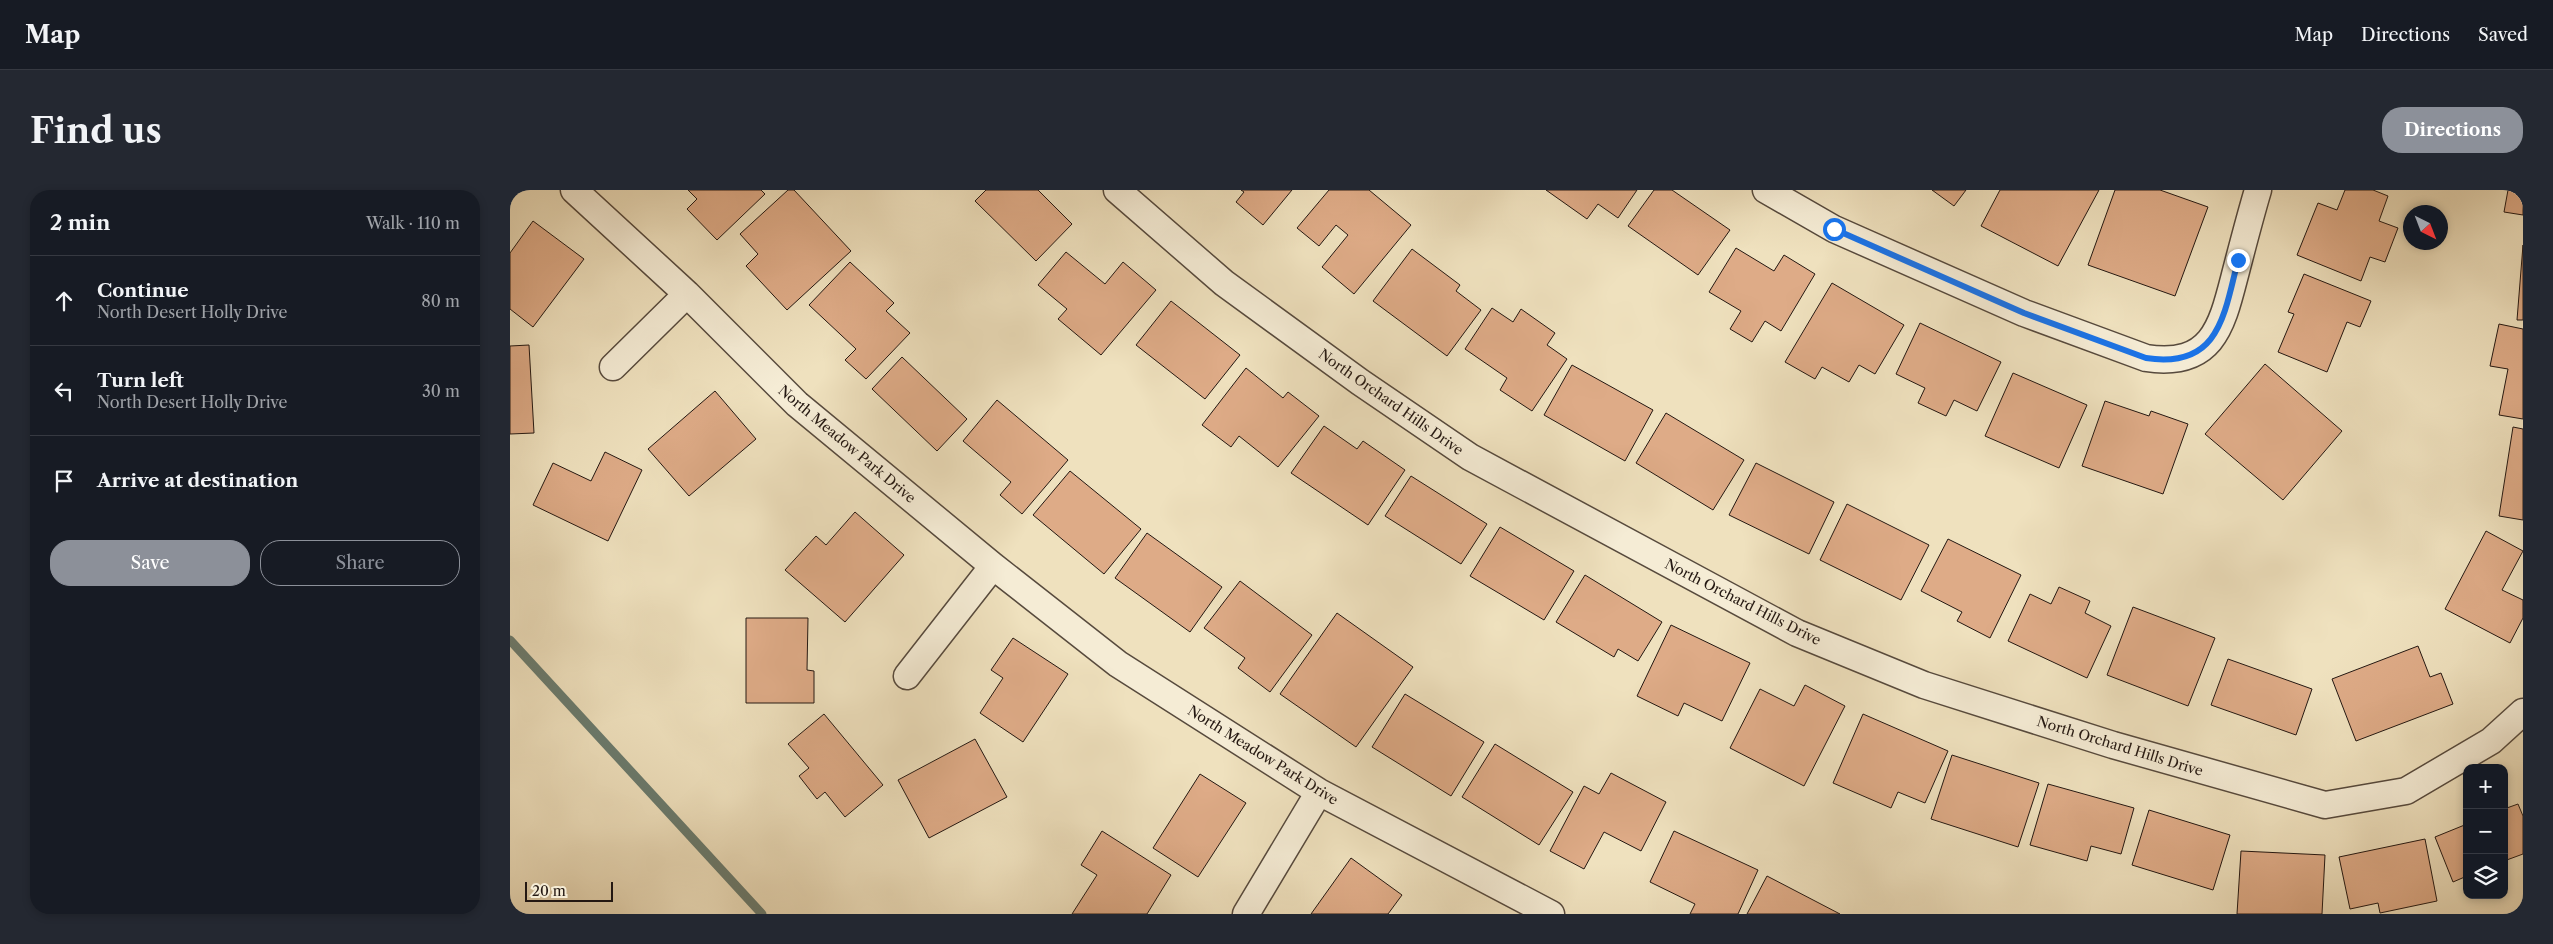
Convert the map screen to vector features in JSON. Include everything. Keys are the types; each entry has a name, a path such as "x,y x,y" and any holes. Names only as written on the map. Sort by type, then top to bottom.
{"street":[{"name":"North Meadow Park Drive","path":"574,190 687,294 797,404 993,566 1118,664 1319,792 1552,914"},
{"name":"North Orchard Hills Drive","path":"1117,190 1224,283 1360,382 1470,457 1798,632 1924,685 2114,746 2324,805 2406,791 2491,742 2523,712"},
{"path":"1766,190 1834,229 2024,313 2146,358 2162,361 2180,360 2196,352 2220,328 2258,190"},
{"path":"613,368 687,294"},
{"path":"907,676 993,566"},
{"path":"1246,914 1319,792"}],"building":[{"path":"688,190 761,190 765,194 717,240 687,209 697,199"},
{"path":"788,190 794,190 851,251 787,310 746,266 758,254 740,234"},
{"path":"986,190 1038,190 1072,224 1036,261 975,201"},
{"path":"1241,190 1292,190 1263,225 1236,202 1244,192"},
{"path":"1329,190 1369,190 1411,225 1354,294 1322,267 1348,235 1336,225 1319,246 1297,228"},
{"path":"1546,190 1637,190 1618,218 1598,204 1587,219"},
{"path":"1654,190 1672,190 1730,230 1698,275 1628,226"},
{"path":"1932,190 1966,190 1954,206"},
{"path":"2000,190 2099,190 2058,266 1981,226"},
{"path":"2115,190 2160,190 2208,207 2175,296 2088,265"},
{"path":"2345,190 2373,190 2388,196 2379,221 2398,228 2385,262 2370,257 2361,281 2297,255 2318,203 2337,210"},
{"path":"2508,190 2523,190 2523,215 2504,212"},
{"path":"533,221 584,259 533,327 510,309 510,253"},
{"path":"2523,245 2523,320 2517,320"},
{"path":"1736,248 1774,271 1784,255 1815,274 1781,331 1765,321 1752,342 1730,329 1741,311 1709,292"},
{"path":"1412,249 1460,285 1456,291 1481,310 1447,356 1373,301"},
{"path":"1066,252 1105,284 1123,262 1156,290 1101,355 1058,319 1067,309 1038,285"},
{"path":"850,262 894,303 886,311 910,333 866,379 845,360 856,349 809,305"},
{"path":"2304,274 2371,301 2360,327 2347,322 2327,372 2278,352 2294,314 2288,312"},
{"path":"1832,283 1904,325 1875,374 1859,365 1849,382 1822,367 1815,379 1785,362"},
{"path":"1171,301 1240,355 1205,399 1136,345"},
{"path":"1492,308 1513,322 1521,309 1555,333 1547,345 1567,359 1532,411 1500,390 1507,378 1465,349"},
{"path":"1920,323 2001,362 1977,411 1954,400 1946,416 1918,403 1925,388 1896,374"},
{"path":"2499,324 2523,329 2523,419 2499,415 2508,369 2490,366"},
{"path":"529,345 534,433 510,434 510,346"},
{"path":"902,357 967,419 937,451 872,389"},
{"path":"2265,364 2342,431 2283,500 2205,434"},
{"path":"1572,365 1653,410 1625,461 1544,415"},
{"path":"1246,368 1283,398 1288,392 1319,416 1278,467 1239,436 1231,447 1202,425"},
{"path":"2013,373 2087,405 2059,468 1985,436"},
{"path":"715,391 756,439 689,496 648,449"},
{"path":"997,400 1068,460 1022,514 1000,495 1011,482 963,441"},
{"path":"2105,401 2149,416 2151,411 2188,424 2163,494 2082,466"},
{"path":"1666,413 1744,460 1713,510 1636,463"},
{"path":"1324,426 1357,449 1363,441 1405,470 1368,525 1291,473"},
{"path":"2513,427 2523,429 2523,520 2499,516"},
{"path":"605,452 642,470 608,541 533,505 553,463 591,481"},
{"path":"1756,463 1834,502 1809,554 1729,515"},
{"path":"1070,471 1141,529 1104,574 1033,515"},
{"path":"1411,476 1487,524 1461,564 1385,516"},
{"path":"1847,504 1929,545 1901,600 1820,560"},
{"path":"855,512 904,555 845,622 785,570 816,536 826,545"},
{"path":"1500,527 1574,571 1544,620 1470,576"},
{"path":"2486,531 2523,551 2502,590 2523,600 2523,618 2510,643 2445,609"},
{"path":"1147,533 1222,587 1190,632 1115,578"},
{"path":"1948,539 2021,575 1990,638 1957,621 1962,612 1921,591"},
{"path":"1585,575 1662,622 1638,661 1618,649 1614,657 1556,622"},
{"path":"1240,581 1312,635 1270,692 1238,668 1245,658 1204,628"},
{"path":"2059,587 2090,601 2085,613 2111,626 2087,678 2008,641 2030,594 2051,604"},
{"path":"2133,607 2215,638 2188,706 2107,675"},
{"path":"1337,613 1413,667 1356,747 1280,694"},
{"path":"746,618 808,618 807,670 814,671 814,703 746,703"},
{"path":"1671,625 1750,663 1722,721 1684,703 1678,716 1637,696"},
{"path":"1013,638 1068,674 1023,742 980,713 1003,678 991,670"},
{"path":"2418,646 2430,677 2441,673 2453,704 2356,741 2332,679"},
{"path":"2228,659 2312,689 2296,735 2211,705"},
{"path":"1805,685 1845,706 1804,786 1730,748 1760,689 1794,706"},
{"path":"1405,694 1484,742 1451,796 1372,747"},
{"path":"824,714 883,785 845,817 825,792 817,799 799,776 809,768 788,744"},
{"path":"1863,714 1948,751 1925,803 1898,792 1891,808 1833,783"},
{"path":"975,739 1007,797 929,838 898,780"},
{"path":"1495,744 1573,792 1539,845 1462,797"},
{"path":"1952,755 2039,783 2018,847 1931,819"},
{"path":"1611,773 1666,802 1641,851 1604,832 1584,869 1550,851 1584,786 1599,794"},
{"path":"1200,774 1246,803 1198,877 1153,848"},
{"path":"2048,784 2134,808 2121,854 2091,846 2087,861 2030,845"},
{"path":"2518,804 2523,816 2523,854 2508,860 2508,809"},
{"path":"2149,810 2230,835 2213,890 2132,865"},
{"path":"2463,826 2463,878 2453,882 2435,837"},
{"path":"1102,831 1171,875 1147,914 1072,914 1097,875 1081,865"},
{"path":"1674,831 1758,870 1738,914 1690,914 1695,904 1650,882"},
{"path":"2425,839 2437,901 2380,913 2378,903 2350,909 2339,857"},
{"path":"2241,851 2325,855 2322,914 2237,914"},
{"path":"1351,858 1402,895 1388,914 1311,914"},
{"path":"1767,876 1840,914 1747,914"}],"waterway":[{"path":"510,640 762,914"}],"route":[{"path":"1834,229 2024,313 2146,358 2162,361 2180,360 2196,352 2220,328 2225,315 2238,260"}]}
